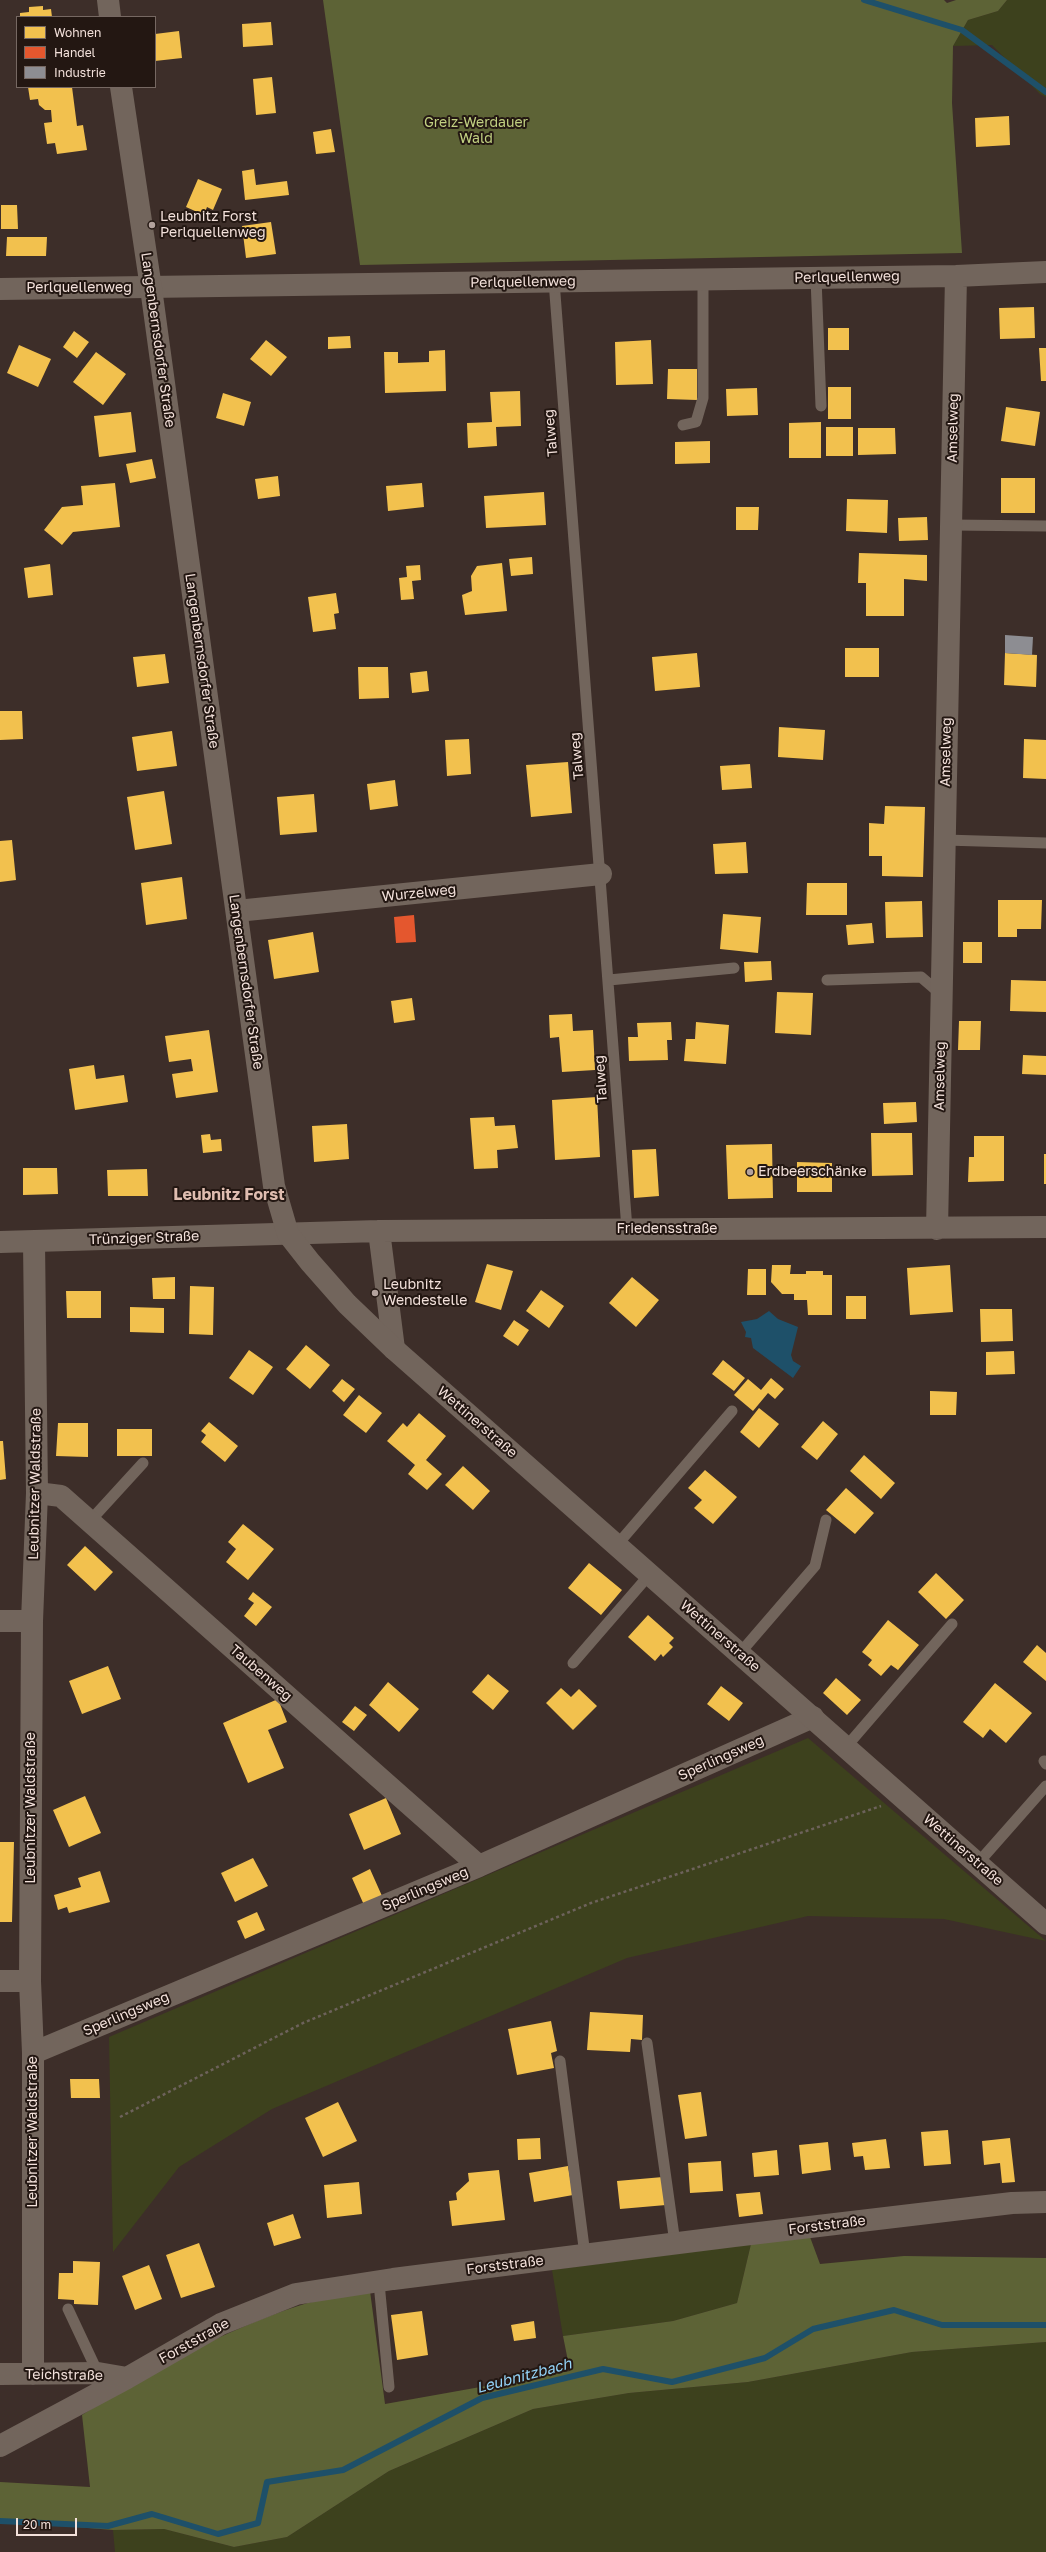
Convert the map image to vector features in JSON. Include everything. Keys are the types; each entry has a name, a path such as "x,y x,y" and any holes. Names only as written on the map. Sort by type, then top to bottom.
{"street":[{"path":"108,0 110,16"},
{"name":"Langenbernsdorfer Straße","path":"121,88 151,288 274,1186 288,1234"},
{"name":"Perlquellenweg","path":"0,288 151,288 702,280 956,276 1046,272"},
{"name":"Amselweg","path":"937,1229 956,276"},
{"name":"Wurzelweg","path":"236,911 601,874"},
{"name":"Friedensstraße","path":"288,1234 379,1231 937,1229 1046,1227"},
{"path":"379,1231 394,1349"},
{"name":"Trünziger Straße","path":"0,1242 288,1234"},
{"name":"Wettinerstraße","path":"288,1234 310,1262 347,1304 394,1349 1046,1924"},
{"name":"Leubnitzer Waldstraße","path":"33,2374 33,2053 30,1981 32,1621 37,1493 34,1242"},
{"name":"Taubenweg","path":"37,1493 61,1496 480,1866"},
{"path":"0,1621 32,1621"},
{"name":"Sperlingsweg","path":"33,2053 480,1866 813,1717"},
{"path":"0,1981 30,1981"},
{"name":"Forststraße","path":"0,2446 127,2378 221,2324 296,2294 379,2283 393,2279 675,2243 1012,2203 1046,2202"},
{"name":"Teichstraße","path":"0,2374 98,2373 127,2378"}],"lane":[{"path":"816,278 821,406"},
{"path":"683,425 696,422 703,398 702,280"},
{"name":"Talweg","path":"554,281 601,874 627,1229"},
{"path":"951,525 1046,526"},
{"path":"945,840 1046,843"},
{"path":"609,980 734,968"},
{"path":"827,980 921,977 942,995"},
{"path":"617,1545 732,1411"},
{"path":"90,1521 143,1463"},
{"path":"740,1653 815,1566 826,1520"},
{"path":"573,1663 650,1574"},
{"path":"846,1747 952,1624"},
{"path":"978,1863 1046,1786"},
{"path":"648,2043 675,2243"},
{"path":"560,2062 586,2255"},
{"path":"379,2283 389,2387"},
{"path":"68,2310 98,2373"}],"path":[{"path":"120,2117 304,2023 592,1903 903,1798"}],"green space":[{"name":"Greiz-Werdauer Wald","path":"323,0 944,0 947,3 956,0 1007,0 998,11 968,20 953,46 952,103 962,253 360,265"},
{"path":"1007,0 1046,0 1046,97 1040,94 992,45 953,46 968,20 998,11"},
{"path":"808,1738 1046,1941 944,1919 808,1916 627,1958 272,2109 179,2167 113,2252 109,2037"},
{"path":"810,2237 820,2264 904,2256 1046,2258 1046,2342 912,2352 748,2382 629,2393 533,2409 389,2471 287,2537 234,2547 164,2529 113,2530 0,2521 0,2482 90,2487 82,2415 187,2353 242,2327 298,2306 325,2299 370,2291 385,2404 570,2371 563,2336 673,2321 737,2303 751,2244"},
{"path":"751,2244 737,2303 673,2321 563,2336 552,2270"},
{"path":"1046,2342 1046,2552 115,2552 113,2530 164,2529 234,2547 287,2537 389,2471 533,2409 629,2393 748,2382 912,2352"}],"water":[{"path":"769,1311 778,1319 798,1327 791,1355 793,1361 801,1366 793,1378 753,1348 751,1338 745,1337 746,1332 741,1322 757,1319"}],"building: Wohnen":[{"path":"43,6 43,10 51,9 52,16 20,16 20,13 29,12 29,7"},
{"path":"271,22 273,45 243,47 242,24"},
{"path":"179,31 182,58 156,61 156,34"},
{"path":"272,77 276,113 256,115 253,79"},
{"path":"28,88 72,88 77,126 83,125 87,150 57,154 55,143 47,144 44,123 52,122 51,110 45,110 39,105 38,99 30,100"},
{"path":"1009,116 1010,145 976,147 975,118"},
{"path":"331,129 335,152 316,154 313,132"},
{"path":"254,169 256,185 287,181 289,195 245,200 242,171"},
{"path":"198,179 222,189 213,210 207,207 204,215 186,207"},
{"path":"1,205 17,205 18,229 1,229"},
{"path":"271,222 276,254 246,258 242,226"},
{"path":"7,237 47,237 46,256 6,256"},
{"path":"1034,307 1035,338 1000,339 999,308"},
{"path":"828,328 849,328 849,350 828,350"},
{"path":"74,331 89,342 77,358 63,347"},
{"path":"350,336 351,348 328,349 328,337"},
{"path":"266,340 287,357 271,376 250,359"},
{"path":"651,340 653,384 616,385 615,342"},
{"path":"19,345 51,359 38,387 7,373"},
{"path":"1039,348 1046,348 1046,381 1041,381"},
{"path":"445,350 446,391 385,393 384,352 398,352 398,363 429,362 429,351"},
{"path":"96,352 126,374 103,405 73,382"},
{"path":"668,369 697,369 697,400 667,399"},
{"path":"828,387 851,387 851,419 828,419"},
{"path":"757,388 758,415 727,416 726,389"},
{"path":"520,391 521,426 496,427 497,446 468,448 467,423 492,422 490,392"},
{"path":"223,393 251,402 244,426 216,418"},
{"path":"1006,407 1040,412 1035,446 1001,441"},
{"path":"131,412 136,452 99,457 94,416"},
{"path":"821,422 821,458 789,458 789,423"},
{"path":"826,427 853,427 853,456 826,456"},
{"path":"858,428 895,428 896,454 858,455"},
{"path":"710,441 710,463 675,464 675,442"},
{"path":"152,459 156,478 130,483 126,464"},
{"path":"278,476 280,496 258,499 255,479"},
{"path":"1001,478 1035,478 1035,513 1001,513"},
{"path":"115,483 120,527 73,532 62,545 44,530 62,507 83,505 81,486"},
{"path":"422,483 424,507 388,511 386,486"},
{"path":"544,492 546,525 486,528 484,496"},
{"path":"847,499 888,500 887,533 846,531"},
{"path":"736,507 759,507 758,530 736,530"},
{"path":"927,517 928,540 899,541 898,518"},
{"path":"859,553 927,555 927,581 904,579 904,616 866,616 866,583 858,583"},
{"path":"532,557 533,574 511,576 509,559"},
{"path":"502,563 507,611 465,615 462,595 472,591 471,576 477,566"},
{"path":"50,564 53,595 28,598 24,568"},
{"path":"420,565 421,580 412,581 414,599 401,600 399,578 407,577 406,566"},
{"path":"336,593 339,613 334,614 336,629 313,632 308,597"},
{"path":"845,648 879,648 879,677 845,677"},
{"path":"697,653 700,687 655,691 652,657"},
{"path":"1005,653 1037,655 1036,687 1004,685"},
{"path":"165,654 169,683 137,687 133,657"},
{"path":"358,667 388,667 389,698 359,699"},
{"path":"427,671 429,691 412,693 410,673"},
{"path":"0,711 22,711 23,739 0,740"},
{"path":"779,727 825,730 823,760 778,757"},
{"path":"172,731 177,766 137,771 132,737"},
{"path":"469,739 471,774 447,776 445,740"},
{"path":"1024,739 1046,740 1046,779 1023,778"},
{"path":"568,762 572,813 531,817 526,765"},
{"path":"750,764 752,788 722,790 720,766"},
{"path":"395,780 398,806 370,810 367,784"},
{"path":"164,791 172,844 135,850 127,797"},
{"path":"314,794 317,832 280,835 277,797"},
{"path":"885,806 925,807 923,877 882,876 882,856 869,856 869,823 884,824"},
{"path":"12,840 16,880 0,882 0,841"},
{"path":"746,842 748,873 715,874 713,844"},
{"path":"182,877 187,919 146,925 141,883"},
{"path":"807,883 847,883 847,915 806,915"},
{"path":"998,900 1042,900 1041,929 1017,929 1017,937 998,937"},
{"path":"922,901 923,937 886,938 885,902"},
{"path":"723,914 761,917 758,953 720,949"},
{"path":"872,923 874,943 848,945 846,925"},
{"path":"313,932 319,972 274,979 268,940"},
{"path":"963,942 982,942 982,963 963,963"},
{"path":"771,961 772,980 745,982 744,962"},
{"path":"1011,980 1046,981 1046,1012 1010,1011"},
{"path":"777,992 813,993 811,1035 775,1033"},
{"path":"412,998 415,1020 394,1023 391,1001"},
{"path":"572,1014 573,1031 593,1030 595,1070 562,1072 559,1037 550,1038 549,1015"},
{"path":"959,1021 981,1021 980,1050 958,1050"},
{"path":"671,1022 672,1040 667,1040 668,1060 629,1061 628,1037 638,1037 637,1023"},
{"path":"696,1022 729,1025 726,1064 684,1061 686,1039 695,1039"},
{"path":"209,1030 218,1092 176,1098 172,1074 193,1071 191,1059 169,1062 165,1036"},
{"path":"1023,1055 1046,1056 1046,1075 1022,1074"},
{"path":"94,1065 96,1079 124,1075 128,1102 75,1110 69,1069"},
{"path":"597,1097 600,1157 555,1160 552,1100"},
{"path":"916,1102 917,1122 884,1124 883,1103"},
{"path":"494,1117 495,1126 515,1125 518,1148 497,1150 498,1168 474,1169 470,1118"},
{"path":"347,1124 349,1159 314,1162 312,1126"},
{"path":"871,1133 912,1133 913,1175 872,1176"},
{"path":"210,1134 211,1140 221,1139 222,1151 203,1153 201,1135"},
{"path":"974,1136 1004,1136 1004,1181 968,1182 969,1157 974,1157"},
{"name":"Erdbeerschänke","path":"772,1144 773,1198 728,1199 726,1145"},
{"path":"656,1149 659,1196 634,1198 632,1150"},
{"path":"1044,1154 1046,1154 1046,1184 1044,1184"},
{"path":"797,1162 832,1163 832,1192 797,1192"},
{"path":"23,1168 57,1168 58,1194 23,1195"},
{"path":"147,1169 148,1196 108,1196 107,1170"},
{"path":"487,1264 513,1271 501,1310 475,1302"},
{"path":"772,1265 791,1265 790,1274 806,1274 806,1271 823,1271 823,1275 832,1275 832,1315 808,1315 807,1300 794,1300 794,1294 782,1294 771,1282"},
{"path":"950,1265 953,1312 910,1315 907,1268"},
{"path":"748,1269 766,1269 766,1295 747,1295"},
{"path":"175,1277 175,1299 153,1299 152,1278"},
{"path":"632,1277 659,1300 636,1327 609,1303"},
{"path":"190,1286 214,1287 213,1335 189,1334"},
{"path":"541,1290 564,1306 549,1328 526,1311"},
{"path":"66,1291 101,1291 101,1318 67,1318"},
{"path":"846,1296 866,1296 866,1319 846,1319"},
{"path":"130,1307 164,1308 164,1333 130,1332"},
{"path":"980,1309 1012,1309 1013,1341 981,1342"},
{"path":"514,1320 529,1330 518,1346 503,1336"},
{"path":"306,1345 330,1365 310,1389 286,1369"},
{"path":"249,1350 273,1367 253,1395 229,1378"},
{"path":"1014,1351 1015,1374 986,1375 986,1352"},
{"path":"723,1360 745,1378 734,1391 712,1374"},
{"path":"771,1378 784,1389 775,1399 768,1393 753,1411 734,1395 748,1379 761,1390"},
{"path":"342,1379 355,1389 344,1402 332,1391"},
{"path":"930,1391 957,1392 956,1415 930,1415"},
{"path":"359,1395 382,1413 366,1433 343,1415"},
{"path":"759,1408 779,1424 759,1448 740,1432"},
{"path":"419,1413 446,1436 426,1460 442,1474 427,1490 408,1474 415,1465 387,1441 403,1423 407,1427"},
{"path":"823,1421 838,1434 817,1460 801,1447"},
{"path":"209,1422 238,1446 225,1462 201,1442 206,1435 201,1431"},
{"path":"58,1423 88,1423 88,1457 56,1456"},
{"path":"117,1429 152,1429 152,1456 117,1456"},
{"path":"0,1441 3,1441 6,1479 0,1480"},
{"path":"864,1455 895,1483 881,1499 850,1471"},
{"path":"463,1466 490,1491 473,1510 445,1485"},
{"path":"705,1470 737,1497 713,1524 694,1508 702,1500 688,1488"},
{"path":"846,1488 874,1513 855,1534 826,1510"},
{"path":"243,1524 274,1549 248,1580 226,1562 236,1549 228,1542"},
{"path":"85,1546 113,1572 95,1591 67,1565"},
{"path":"589,1563 622,1590 601,1615 568,1588"},
{"path":"936,1573 964,1600 946,1619 918,1592"},
{"path":"253,1592 272,1607 256,1626 244,1616 254,1603 248,1599"},
{"path":"648,1615 674,1638 669,1643 673,1647 663,1657 661,1654 655,1661 628,1637"},
{"path":"888,1620 919,1645 898,1670 891,1665 881,1676 868,1665 872,1660 862,1652"},
{"path":"1037,1645 1046,1653 1046,1681 1023,1662"},
{"path":"108,1666 121,1699 82,1714 69,1681"},
{"path":"488,1674 509,1691 493,1710 472,1692"},
{"path":"836,1678 861,1700 847,1715 823,1693"},
{"path":"388,1682 419,1709 399,1732 369,1705"},
{"path":"995,1683 1032,1713 1006,1743 990,1729 983,1738 963,1722"},
{"path":"721,1686 743,1703 729,1721 707,1704"},
{"path":"561,1688 571,1697 579,1689 597,1706 573,1730 546,1703"},
{"path":"278,1699 287,1722 268,1730 284,1768 248,1783 223,1723"},
{"path":"355,1706 367,1715 354,1731 342,1722"},
{"path":"85,1796 101,1833 69,1847 53,1810"},
{"path":"386,1798 401,1834 364,1850 349,1814"},
{"path":"0,1842 14,1842 12,1922 0,1922"},
{"path":"253,1858 268,1886 235,1902 221,1873"},
{"path":"370,1869 382,1896 364,1905 352,1878"},
{"path":"100,1871 110,1902 69,1913 67,1907 58,1910 54,1895 81,1887 78,1878"},
{"path":"257,1912 265,1930 245,1939 237,1921"},
{"path":"590,2012 643,2015 642,2040 631,2039 630,2052 587,2050"},
{"path":"551,2021 557,2051 551,2053 554,2068 517,2075 508,2029"},
{"path":"70,2079 99,2079 100,2098 71,2098"},
{"path":"701,2092 707,2136 685,2139 678,2095"},
{"path":"338,2102 357,2141 323,2157 305,2118"},
{"path":"948,2130 951,2164 924,2166 921,2132"},
{"path":"540,2138 541,2159 518,2160 517,2139"},
{"path":"1010,2138 1015,2182 1002,2183 1000,2163 984,2165 982,2141"},
{"path":"886,2139 890,2168 865,2170 863,2156 854,2157 852,2143"},
{"path":"828,2142 831,2170 802,2174 799,2145"},
{"path":"777,2150 779,2175 754,2177 752,2153"},
{"path":"721,2161 723,2191 690,2193 688,2163"},
{"path":"568,2166 573,2195 534,2202 529,2173"},
{"path":"499,2170 505,2220 452,2226 449,2201 457,2200 456,2193 469,2181 468,2173"},
{"path":"663,2177 666,2205 620,2209 617,2181"},
{"path":"359,2182 362,2214 327,2218 324,2185"},
{"path":"760,2192 763,2214 739,2217 736,2194"},
{"path":"293,2214 301,2238 274,2246 267,2223"},
{"path":"199,2243 215,2287 181,2298 166,2255"},
{"path":"73,2261 100,2262 98,2305 74,2304 74,2300 58,2299 59,2273 73,2273"},
{"path":"149,2265 162,2299 135,2310 122,2276"},
{"path":"422,2311 428,2355 397,2360 391,2315"},
{"path":"534,2321 536,2338 514,2341 511,2325"}],"building: Handel":[{"path":"414,915 416,942 396,943 394,917"}],"building: Industrie":[{"path":"1005,635 1033,637 1032,655 1005,653"}],"waterway":[{"path":"864,0 962,30 1046,92"},
{"name":"Leubnitzbach","path":"0,2521 108,2526 152,2514 218,2534 258,2523 267,2482 343,2470 482,2398 603,2369 672,2382 765,2358 813,2329 894,2310 942,2325 1046,2325"}],"place":[{"name":"Leubnitz Forst Perlquellenweg","path":"152,225"},
{"name":"Erdbeerschänke","path":"750,1172"},
{"name":"Leubnitz Wendestelle","path":"375,1293"}],"district":[{"name":"Leubnitz Forst","path":"229,1195"}]}
